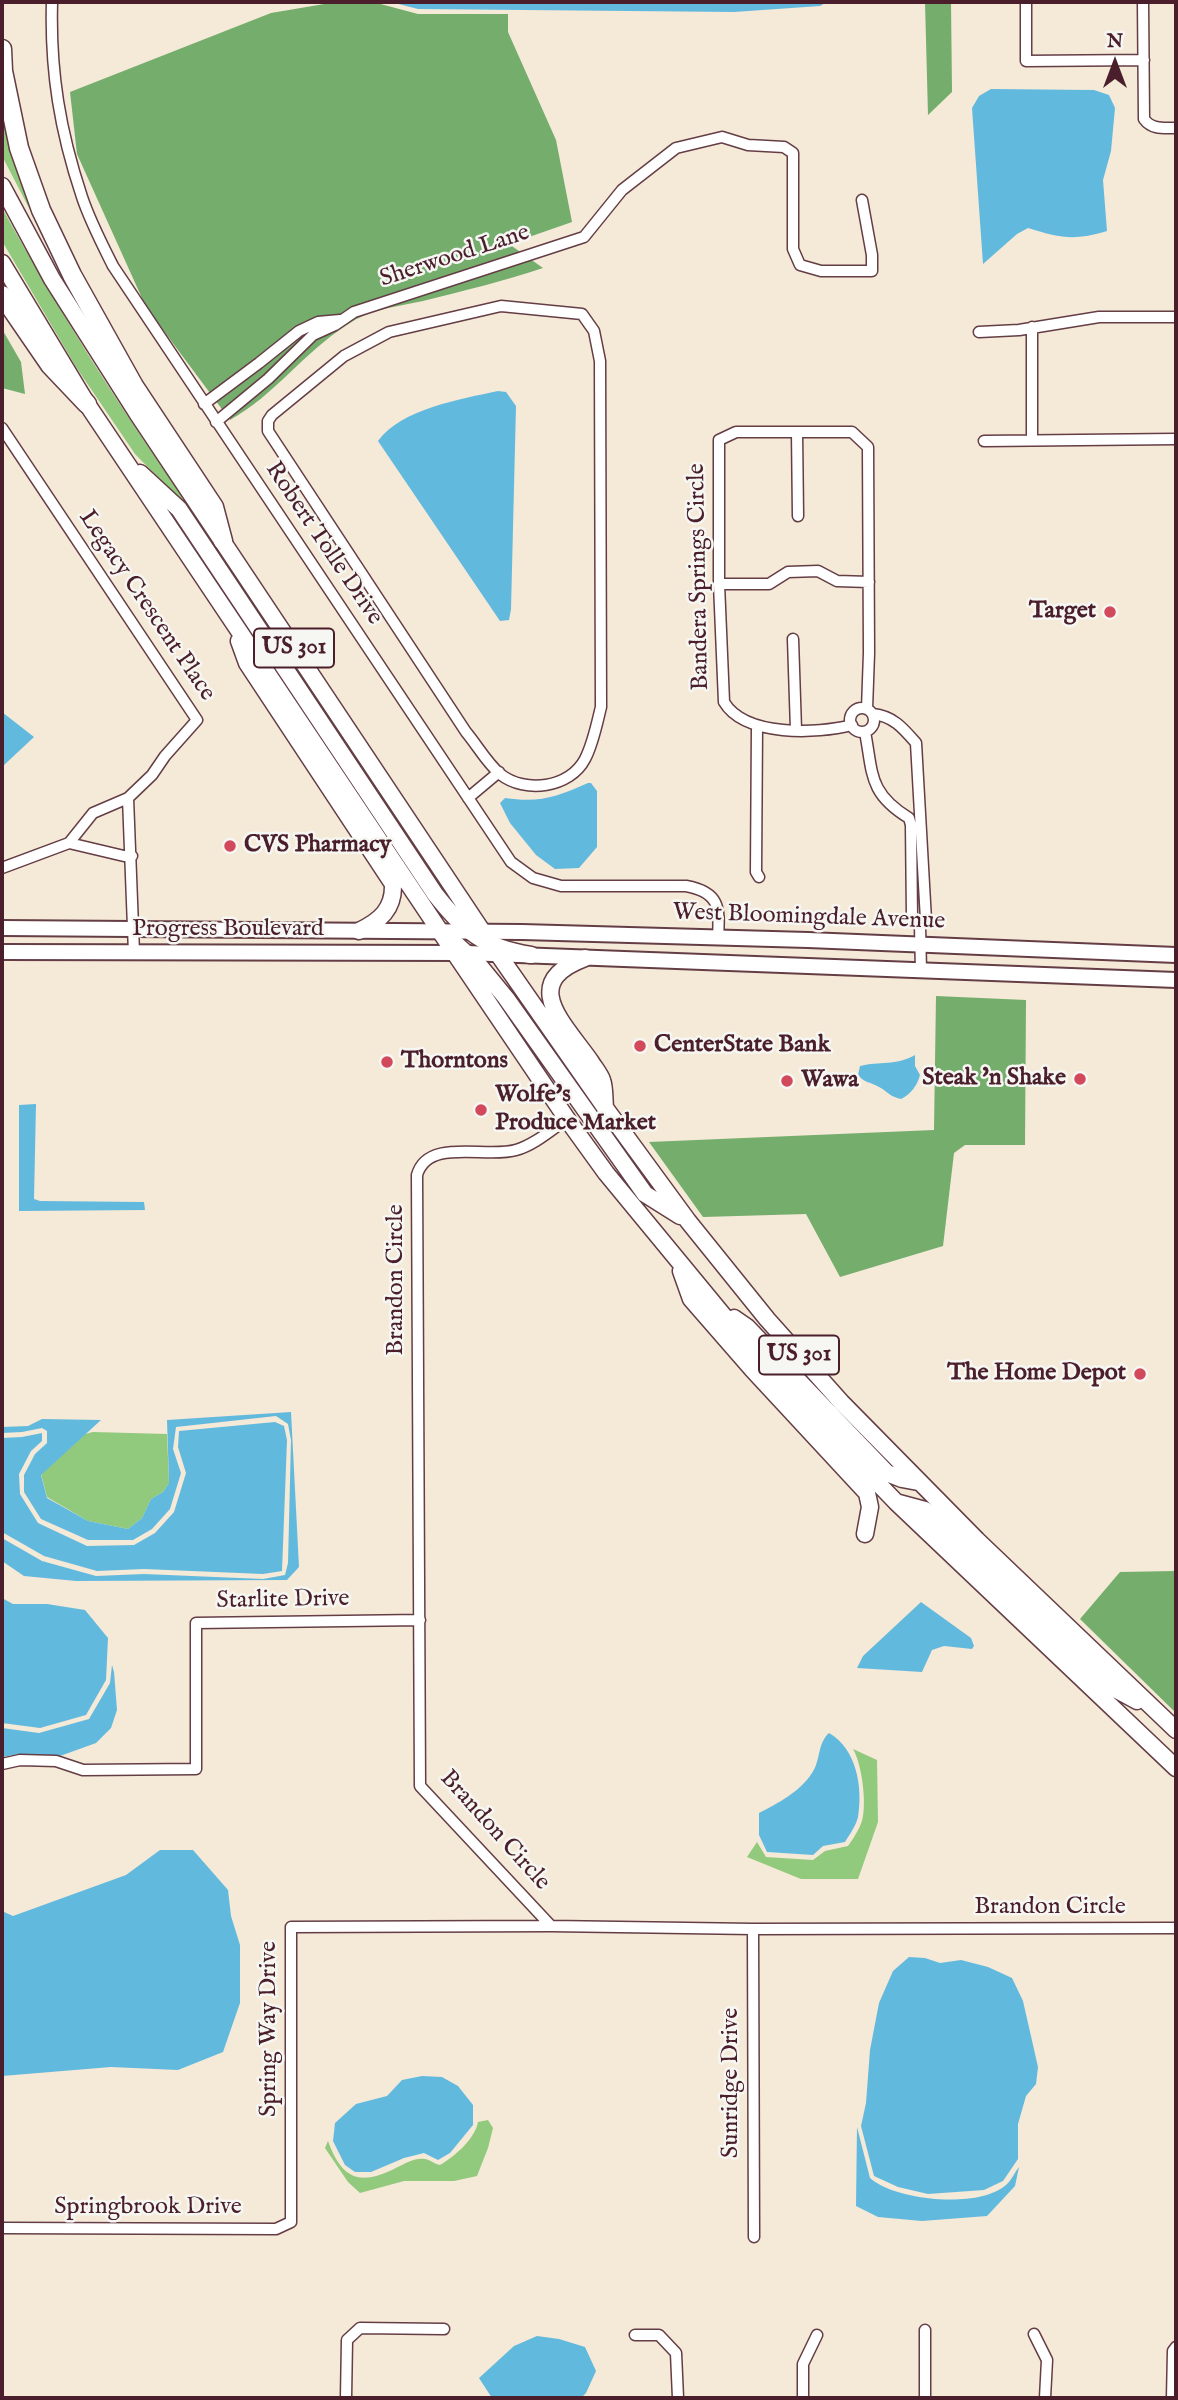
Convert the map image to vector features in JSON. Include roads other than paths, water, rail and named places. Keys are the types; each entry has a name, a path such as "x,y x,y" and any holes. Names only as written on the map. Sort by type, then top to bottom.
{"highway":[{"path":"2,49 3,71 19,148 41,210 72,275 134,386 214,507 223,541"},
{"path":"2,295 50,365 87,404"}],"main road":[{"name":"US 301","path":"2,186 52,279 475,931"},
{"name":"US 301","path":"2,263 87,404 440,932 460,953 567,1119 606,1173 715,1306 803,1405 896,1502 1176,1768"},
{"path":"121,455 178,509 427,884 450,913 495,950"},
{"path":"233,621 247,663 393,884 390,907 372,925 359,931"},
{"name":"Progress Boulevard","path":"2,928 440,932"},
{"path":"2,934 77,934 91,928"},
{"name":"West Bloomingdale Avenue","path":"440,932 718,937 1176,955"},
{"name":"US 301","path":"495,950 688,1221 804,1361 918,1482 1176,1730"},
{"path":"460,953 495,950 531,955"},
{"name":"Progress Boulevard","path":"2,952 460,953"},
{"path":"460,953 506,998 645,1194 688,1221"},
{"name":"West Bloomingdale Avenue","path":"531,955 1176,980"},
{"path":"585,958 568,964 559,971 552,980 550,997 555,1010 602,1079 606,1109"},
{"path":"678,1262 691,1298 867,1493 870,1507 865,1534"},
{"path":"715,1306 747,1327 887,1473 918,1482"},
{"path":"896,1502 925,1510 1113,1688 1156,1711"}],"street":[{"name":"Robert Tolle Drive","path":"52,2 51,45 57,108 83,199 113,266 511,862 524,874 561,886 700,888 717,904 718,937"},
{"path":"1026,2 1026,61 1144,60"},
{"path":"1143,2 1144,119 1156,128 1176,128"},
{"name":"Sherwood Lane","path":"216,422 268,379 313,335 354,312 584,237 622,190 676,148 722,137 748,145 784,147 793,153 793,249 800,265 821,271 872,271 872,255 862,200"},
{"path":"501,306 582,314 594,331 600,361 601,707 585,760 566,777 546,786 523,785 511,781 499,772 467,732 296,473 268,430 268,421 344,356 389,332 501,306"},
{"path":"979,332 1099,317 1176,317"},
{"name":"Sherwood Lane","path":"204,404 299,331 318,322 340,320"},
{"path":"1032,327 1032,440"},
{"name":"Legacy Crescent Place","path":"2,428 197,720 152,775 128,798 93,813 69,843"},
{"name":"Bandera Springs Circle","path":"852,725 836,729 772,730 757,726 728,709 724,702 719,584 719,440 736,432 852,432 868,447 870,712"},
{"path":"797,432 798,516"},
{"path":"984,441 1176,439"},
{"path":"719,584 769,584 788,572 818,571 837,581 869,582"},
{"path":"793,639 796,730"},
{"path":"870,712 873,725 865,732 857,731 851,718 855,711 870,712 885,715 902,726 916,743 926,920 920,926"},
{"path":"757,726 756,872 759,877"},
{"path":"865,732 869,768 876,788 898,811 909,818 911,825 912,918 920,926 921,971"},
{"path":"468,797 499,772"},
{"path":"128,798 134,953"},
{"path":"2,868 69,843 132,856"},
{"name":"Brandon Circle","path":"567,1119 517,1150 502,1153 439,1154 423,1164 417,1175 420,1786 551,1926 753,1929 1176,1928"},
{"name":"Starlite Drive","path":"2,1763 20,1760 56,1761 83,1770 196,1769 196,1623 420,1620"},
{"name":"Spring Way Drive","path":"291,2222 291,1927 551,1926"},
{"name":"Sunridge Drive","path":"753,1929 754,2236"},
{"name":"Springbrook Drive","path":"2,2228 276,2229 291,2222"},
{"path":"346,2398 347,2340 360,2328 444,2329"},
{"path":"925,2330 925,2398"},
{"path":"1034,2334 1046,2360 1045,2398"},
{"path":"635,2335 659,2335 676,2353 678,2398"},
{"path":"803,2398 803,2364 817,2335"},
{"path":"1172,2398 1172,2351 1176,2347"}],"water":[{"path":"391,2 827,2 820,6 734,12 418,9"},
{"path":"991,89 1094,90 1109,95 1115,108 1111,151 1103,180 1107,231 1067,237 1028,228 1017,234 983,264 972,108 979,96"},
{"path":"498,391 506,392 516,406 511,609 509,620 500,621 378,441 388,430 416,413"},
{"path":"2,712 34,737 3,766 2,765"},
{"path":"588,783 597,791 597,847 579,868 555,869 536,855 510,823 500,803 505,798 548,798"},
{"path":"915,1055 919,1079 911,1092 901,1099 858,1075 860,1066 901,1061"},
{"path":"36,1104 34,1199 144,1202 145,1210 19,1211 19,1105"},
{"path":"291,1412 299,1567 287,1580 76,1581 24,1576 2,1561 2,1538 42,1561 96,1576 144,1574 263,1579 285,1575 288,1563 291,1440 288,1424 276,1416 176,1427 173,1449 181,1473 170,1509 152,1529 133,1540 88,1540 41,1519 24,1492 24,1475 35,1454 47,1443 47,1431 42,1428 2,1433 2,1427 28,1426 42,1419 101,1420 41,1475 47,1498 88,1521 128,1529 142,1518 151,1499 163,1492 169,1483 167,1420"},
{"path":"275,1422 284,1426 287,1440 282,1571 263,1574 144,1569 97,1571 44,1556 2,1532 2,1438 42,1433 42,1441 31,1451 19,1474 20,1494 38,1523 87,1546 134,1545 155,1533 174,1512 186,1473 178,1447 179,1431"},
{"path":"2,1598 13,1604 47,1604 85,1610 108,1638 106,1680 86,1715 40,1728 2,1723"},
{"path":"921,1602 971,1638 974,1646 972,1649 944,1646 932,1650 922,1672 857,1668 863,1656"},
{"path":"112,1665 117,1710 111,1728 96,1743 60,1756 19,1754 2,1757 2,1728 39,1733 89,1719 110,1683"},
{"path":"829,1733 846,1749 856,1770 860,1794 858,1817 854,1827 845,1842 823,1846 813,1855 767,1852 759,1835 759,1813 802,1786 815,1768 825,1737"},
{"path":"160,1850 193,1850 228,1890 231,1916 240,1945 240,2003 223,2052 178,2070 111,2067 2,2076 2,1911 13,1916 126,1875"},
{"path":"909,1957 940,1963 961,1960 988,1967 1012,1978 1023,2001 1038,2067 1036,2084 1026,2096 1018,2124 1018,2159 1003,2181 984,2190 928,2194 898,2187 874,2176 861,2126 866,2103 870,2050 879,2003 893,1971"},
{"path":"422,2076 442,2077 458,2086 473,2105 473,2125 450,2153 438,2160 424,2153 371,2172 355,2172 345,2165 333,2141 335,2123 356,2104 387,2096 402,2080"},
{"path":"857,2127 870,2178 898,2192 938,2199 977,2197 993,2193 1006,2185 1019,2167 1015,2186 987,2216 922,2221 878,2217 856,2206"},
{"path":"537,2336 585,2347 596,2371 586,2393 581,2398 492,2398 479,2378 514,2346"}],"place":[{"name":"Target","path":"1110,612"},
{"name":"CVS Pharmacy","path":"230,846"},
{"name":"CenterState Bank","path":"640,1046"},
{"name":"Thorntons","path":"387,1062"},
{"name":"Steak 'n Shake","path":"1080,1079"},
{"name":"Wawa","path":"787,1081"},
{"name":"Wolfe's Produce Market","path":"481,1110"},
{"name":"The Home Depot","path":"1140,1374"}]}
